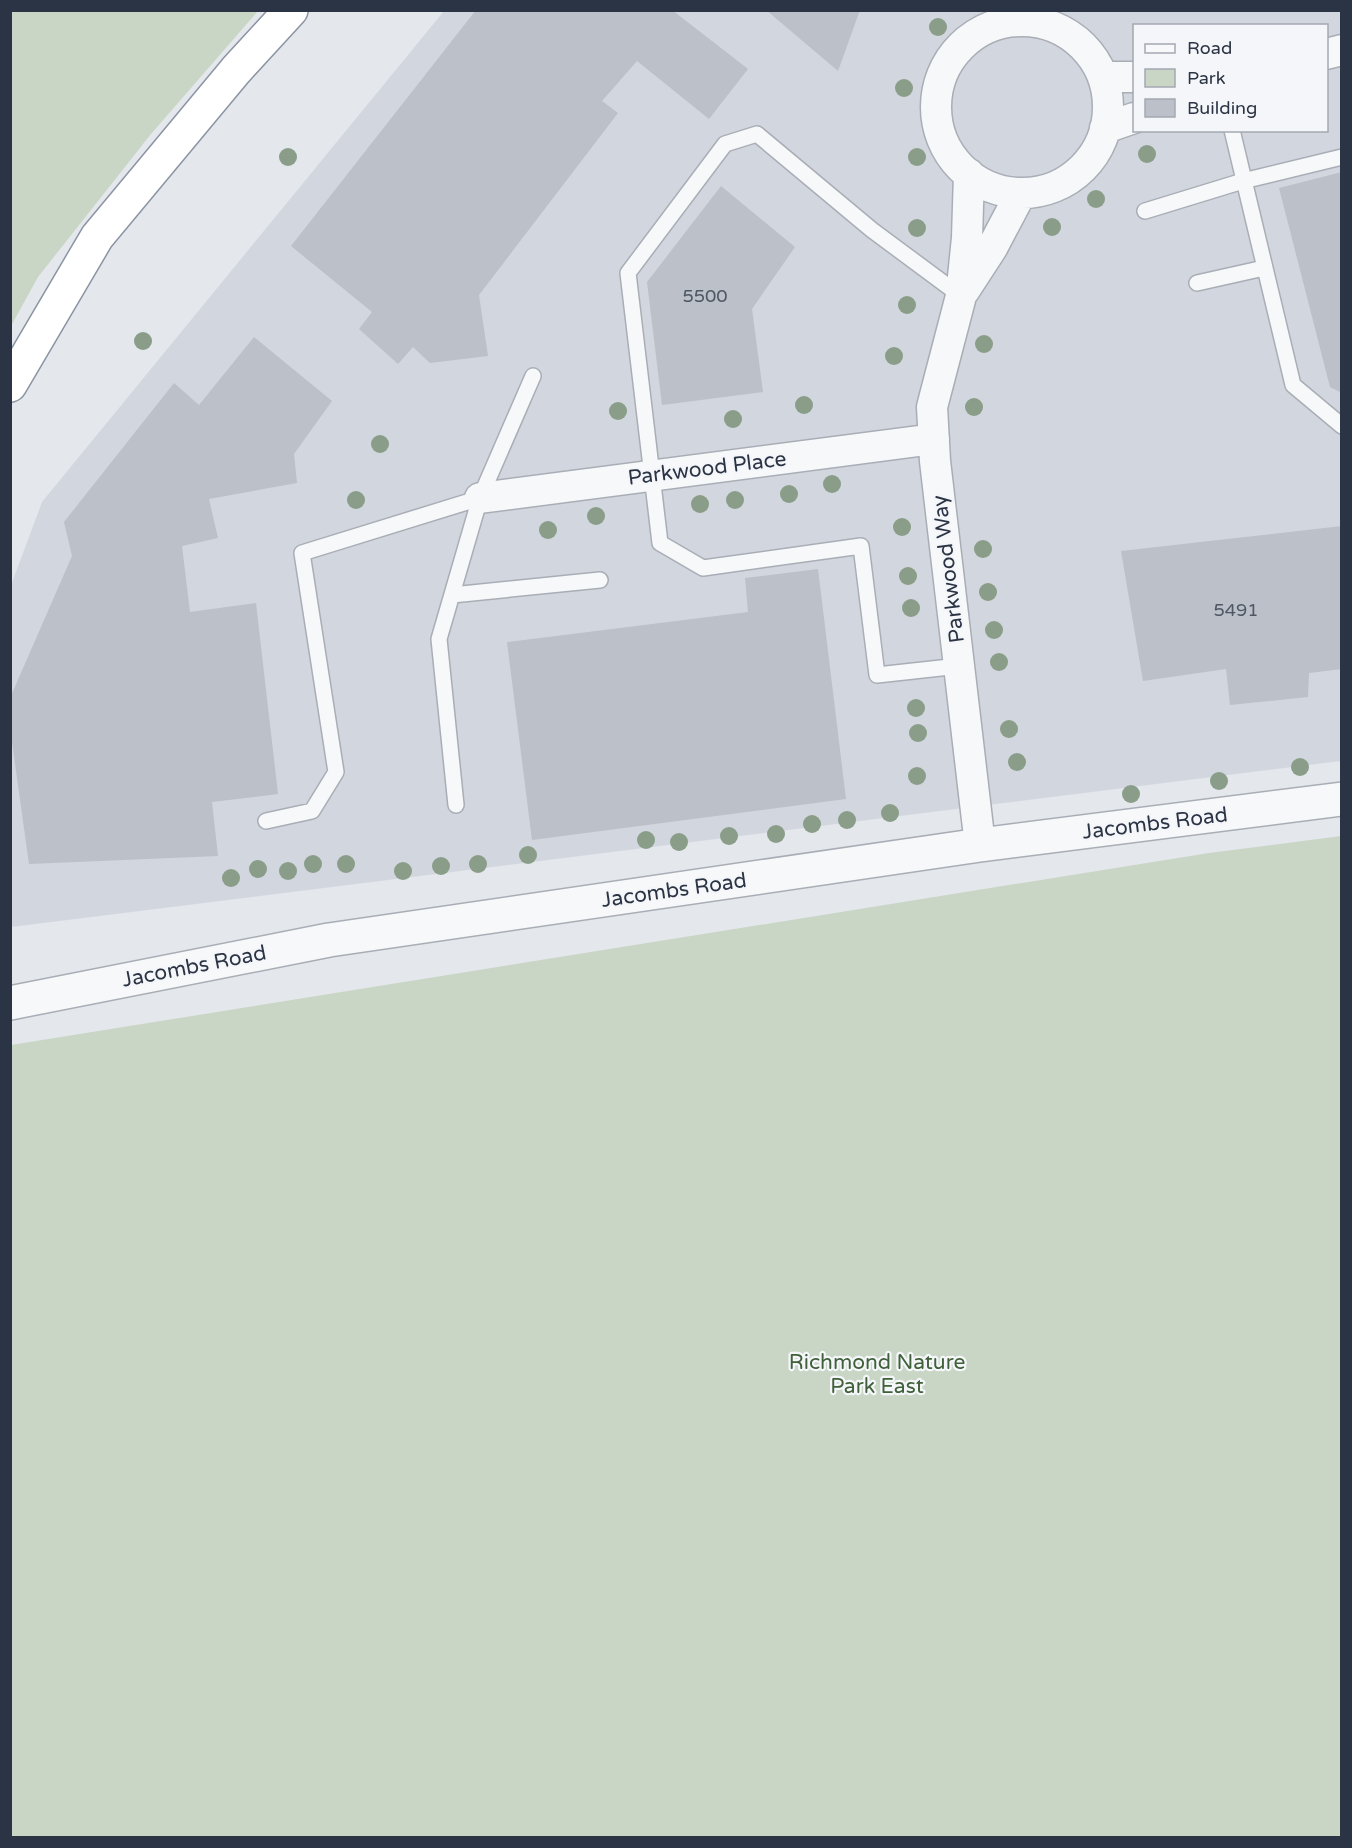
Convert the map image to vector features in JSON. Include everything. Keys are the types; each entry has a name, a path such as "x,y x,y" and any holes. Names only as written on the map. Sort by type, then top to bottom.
{"highway":[{"path":"10,385 97,237 236,70 291,10"}],"street":[{"path":"1017,16 1054,27 1069,23 1103,77 1108,111 1105,128 1097,149 1083,167 1065,182 1044,190 1021,193 993,188 969,174 945,145 936,109 943,73 964,43 1017,16"},
{"path":"1103,77 1133,77"},
{"path":"1105,128 1133,118"},
{"name":"Parkwood Way","path":"969,174 968,238 961,296 932,407 980,845"},
{"name":"Parkwood Way","path":"961,296 992,248 1021,193"},
{"name":"Parkwood Place","path":"480,498 934,440"},
{"name":"Jacombs Road","path":"10,1003 329,940 980,845 1341,799"}],"lane":[{"path":"1232,132 1293,385 1341,426"},
{"path":"959,666 877,675 861,546 703,568 660,543 654,475 628,273 726,144 757,134 872,230 961,296"},
{"path":"1145,211 1243,181 1341,156"},
{"path":"1197,283 1264,268"},
{"path":"456,805 439,639 480,498 533,376"},
{"path":"266,822 312,811 336,772 302,553 480,498"},
{"path":"452,596 600,580"}],"shaded area":[{"path":"444,11 1341,11 1341,761 11,927 10,588 42,502"}],"green space":[{"path":"11,10 258,11 151,134 38,277 11,326"},
{"name":"Richmond Nature Park East","path":"1341,836 1341,1837 11,1837 11,1045 1209,853"}],"building":[{"path":"476,10 672,10 748,69 709,119 637,61 602,101 618,113 479,295 488,356 430,363 413,347 398,364 359,329 372,312 291,246"},
{"path":"766,10 860,10 838,71"},
{"path":"1342,172 1342,393 1330,387 1279,188"},
{"path":"721,186 795,247 752,309 763,392 662,405 647,282"},
{"path":"254,337 332,401 294,454 297,483 209,499 218,538 182,546 190,612 256,603 278,794 212,802 218,856 29,864 10,728 10,698 72,556 64,522 174,383 199,405"},
{"path":"1342,526 1342,669 1309,673 1308,697 1230,705 1226,669 1143,681 1121,551"},
{"path":"818,569 846,799 532,840 507,642 748,612 745,578"}]}
